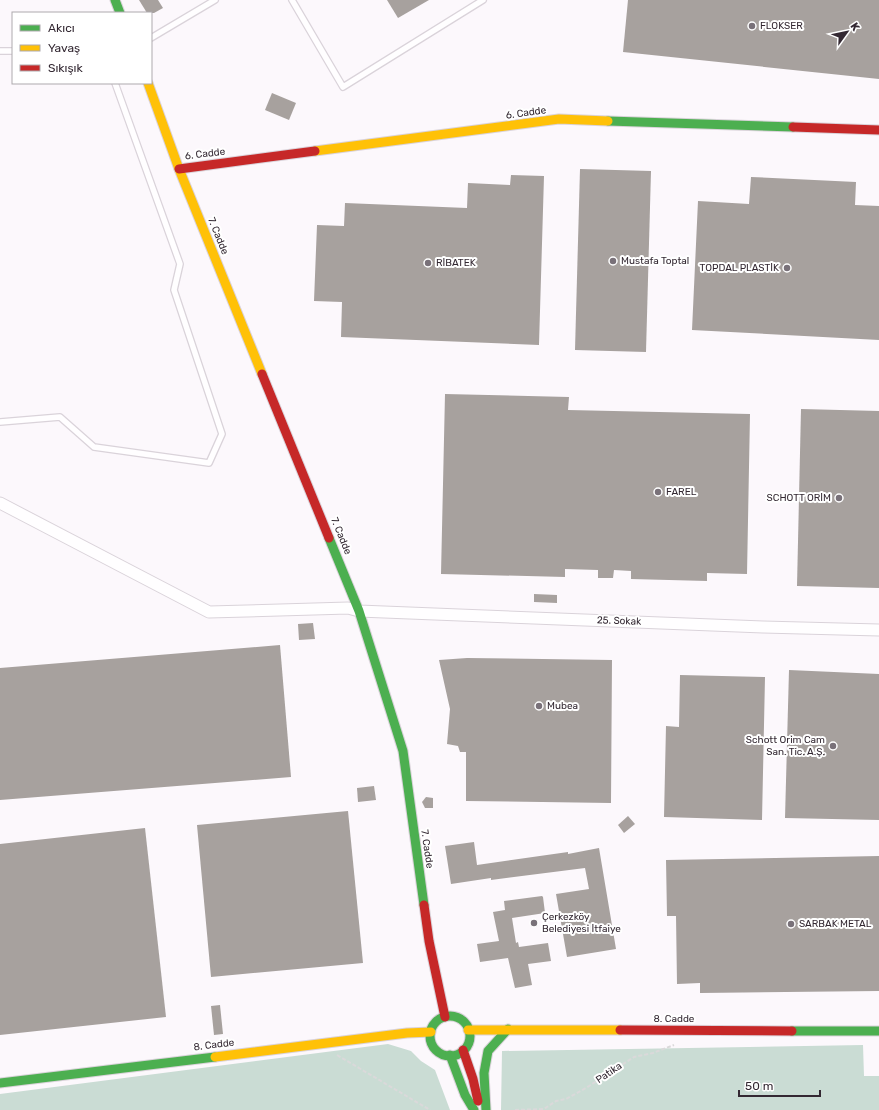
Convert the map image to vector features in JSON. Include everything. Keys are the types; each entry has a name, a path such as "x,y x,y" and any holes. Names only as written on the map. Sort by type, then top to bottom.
{"street":[{"path":"115,0 120,12"},
{"name":"7. Cadde","path":"148,84 179,169 359,611 403,751 429,941 445,1016"},
{"name":"6. Cadde","path":"179,169 559,119 879,130"},
{"name":"25. Sokak","path":"0,503 209,612 348,608 359,611 763,627 879,630"},
{"path":"445,1016 457,1017 465,1023 468,1030 468,1042 459,1053 450,1055 440,1053 431,1042 430,1032 435,1023 445,1016"},
{"path":"486,1110 484,1073 488,1051 508,1029"},
{"name":"8. Cadde","path":"468,1030 879,1031"},
{"name":"8. Cadde","path":"0,1083 391,1035 430,1032"},
{"path":"463,1050 473,1079 479,1110"},
{"path":"450,1055 465,1095 474,1110"}],"lane":[{"path":"152,37 215,0"},
{"path":"292,0 343,87 483,0"},
{"path":"0,51 12,51"},
{"path":"0,422 60,417 94,448 209,463 222,434 174,290 180,264 115,84"}],"path":[{"name":"Patika","path":"515,1110 544,1109 586,1088 634,1057 653,1053 676,1044"},
{"path":"336,1054 430,1110"}],"shaded area":[{"path":"388,1044 411,1051 421,1061 435,1070 450,1110 0,1110 0,1094"},
{"path":"863,1045 864,1076 879,1076 879,1110 501,1110 502,1051"}],"building":[{"path":"139,0 158,0 163,8 154,13 146,12"},
{"path":"387,0 429,0 398,18"},
{"name":"FLOKSER","path":"628,0 879,0 879,79 623,52"},
{"path":"272,93 296,103 289,120 265,110"},
{"name":"Mustafa Toptal","path":"580,169 651,171 646,352 575,350"},
{"name":"RİBATEK","path":"511,175 544,176 539,345 341,337 342,302 314,301 317,225 344,226 345,203 467,208 468,183 510,185"},
{"name":"TOPDAL PLASTİK","path":"751,177 856,182 855,205 879,206 879,340 692,330 698,201 749,204"},
{"path":"445,394 569,397 568,410 750,414 747,574 707,573 707,581 631,579 631,571 614,570 613,578 598,578 598,570 565,569 565,577 441,574"},
{"name":"SCHOTT ORİM","path":"801,409 879,411 879,588 797,586"},
{"path":"534,594 557,595 557,603 534,602"},
{"path":"313,623 315,639 299,640 298,624"},
{"path":"280,645 291,777 0,800 0,668"},
{"name":"Mubea","path":"467,658 612,660 611,803 466,801 466,752 460,752 458,746 447,744 450,709 439,660"},
{"name":"Schott Orim Cam San. Tic. A.Ş.","path":"789,670 879,674 879,820 785,818"},
{"path":"680,675 765,677 762,820 664,817 666,726 679,727"},
{"path":"374,786 376,800 358,802 357,788"},
{"path":"426,797 433,798 433,808 425,808 422,802"},
{"path":"348,811 363,963 211,977 197,825"},
{"path":"628,816 635,824 624,833 618,825"},
{"path":"145,828 166,1017 0,1035 0,844"},
{"path":"474,842 477,865 568,852 568,854 599,848 616,949 567,957 556,894 589,889 585,868 491,880 491,878 451,884 445,846"},
{"name":"SARBAK METAL","path":"879,856 879,991 700,993 700,983 677,984 676,916 667,916 666,860"},
{"path":"542,896 545,913 512,918 516,943 518,942 519,947 548,943 551,961 528,964 532,985 515,988 508,958 480,962 477,944 499,941 493,912 505,910 504,901"},
{"path":"220,1005 223,1034 214,1035 211,1006"}],"traffic: fast":[{"path":"115,0 120,12"},
{"path":"608,121 793,127"},
{"path":"329,538 359,611 403,751 424,905"},
{"path":"450,1016 458,1018 464,1022 468,1028 470,1036 468,1044 464,1050 458,1054 450,1056 442,1054 436,1050 432,1044 430,1036 432,1028 436,1022 442,1018 450,1016"},
{"path":"486,1110 484,1073 488,1051 508,1029"},
{"path":"792,1031 879,1031"},
{"path":"450,1055 465,1095 474,1110"},
{"path":"0,1083 215,1057"}],"traffic: slow":[{"path":"148,84 179,169 262,374"},
{"path":"315,151 559,119 608,121"},
{"path":"468,1030 620,1030"},
{"path":"215,1057 407,1033 431,1032"}],"traffic: jam":[{"path":"793,127 879,130"},
{"path":"179,169 315,151"},
{"path":"262,374 329,538"},
{"path":"424,905 429,941 445,1017"},
{"path":"620,1030 792,1031"},
{"path":"463,1050 473,1079 478,1101"}],"place":[{"name":"FLOKSER","path":"752,26"},
{"name":"Mustafa Toptal","path":"613,261"},
{"name":"RİBATEK","path":"428,263"},
{"name":"TOPDAL PLASTİK","path":"787,268"},
{"name":"FAREL","path":"658,492"},
{"name":"SCHOTT ORİM","path":"839,498"},
{"name":"Mubea","path":"539,706"},
{"name":"Schott Orim Cam San. Tic. A.Ş.","path":"833,746"},
{"name":"Çerkezköy Belediyesi İtfaiye","path":"534,923"},
{"name":"SARBAK METAL","path":"791,924"}]}
